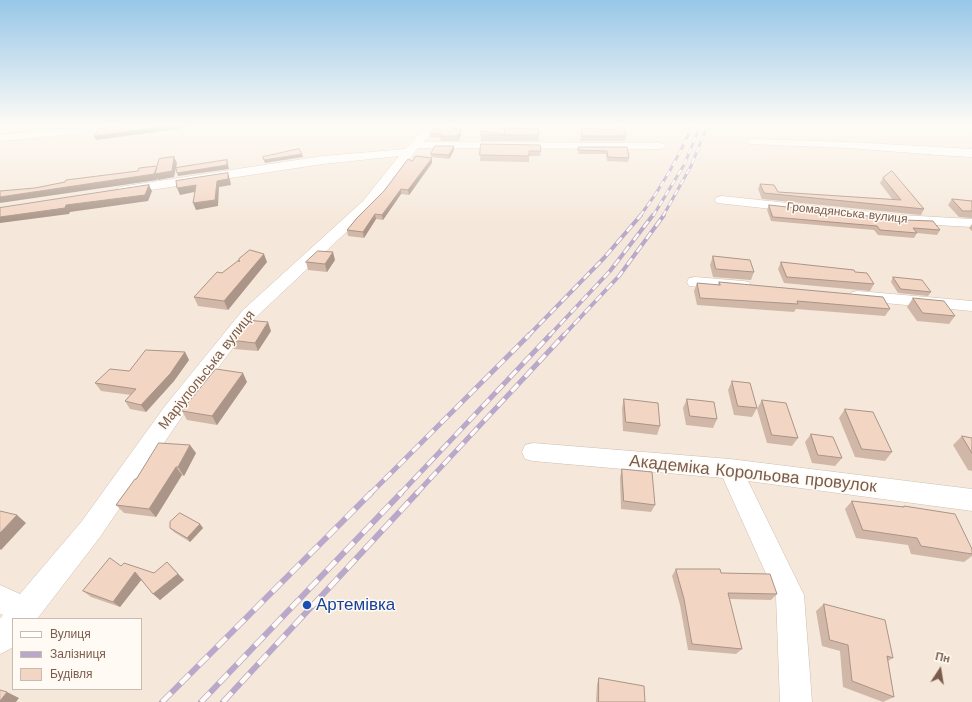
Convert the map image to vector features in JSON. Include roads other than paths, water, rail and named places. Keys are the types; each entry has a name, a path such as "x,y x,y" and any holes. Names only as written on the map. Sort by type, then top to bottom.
{"street":[{"path":"113,192 347,157"},
{"name":"Маріупольська вулиця","path":"19,618 91,529 173,412 249,314 368,204 405,157"},
{"name":"Громадянська вулиця","path":"722,200 901,219 972,223"},
{"path":"695,282 758,288"},
{"path":"846,295 972,306"},
{"name":"Академіка Корольова провулок","path":"533,452 730,469 972,500"},
{"path":"730,469 790,595 796,702"},
{"path":"0,599 19,618"},
{"name":"Маріупольська вулиця","path":"0,640 12,626"}],"railway":[{"path":"640,216 670,172 678,157"},
{"path":"653,216 687,157"},
{"path":"663,216 695,157"},
{"path":"528,336 604,258 641,215"},
{"path":"549,336 610,271 653,215"},
{"path":"563,336 619,276 664,215"},
{"path":"400,494 550,335"},
{"path":"416,494 564,335"},
{"path":"162,702 528,336"},
{"path":"201,702 401,493"},
{"path":"223,702 417,493"}],"place":[{"name":"Артемівка","path":"307,605"}]}
